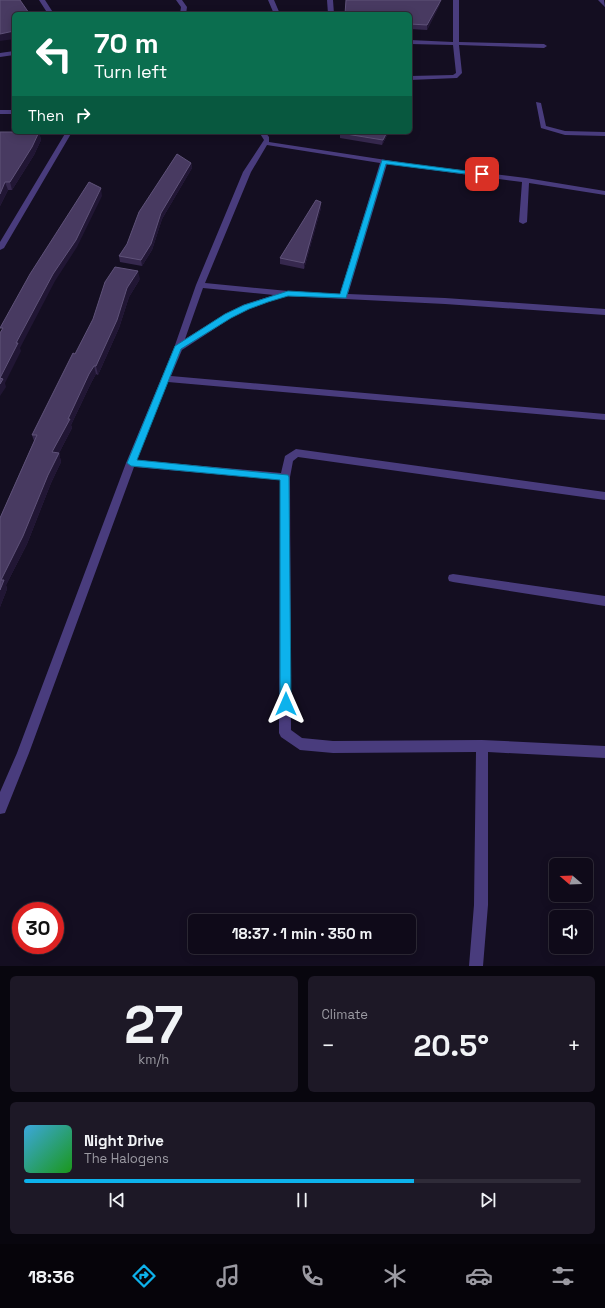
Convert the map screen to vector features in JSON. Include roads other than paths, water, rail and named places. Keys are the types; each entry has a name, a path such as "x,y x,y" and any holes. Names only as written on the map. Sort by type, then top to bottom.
{"street":[{"path":"42,0 50,12"},
{"path":"179,0 184,7 183,12"},
{"path":"272,0 276,12"},
{"path":"330,0 331,12"},
{"path":"412,78 455,77 459,73 456,44 456,0"},
{"path":"602,0 605,5"},
{"path":"412,42 544,46"},
{"path":"0,55 12,53"},
{"path":"538,103 543,127 547,130 605,134"},
{"path":"0,112 12,112"},
{"path":"0,248 68,134"},
{"path":"0,808 23,753 131,463 178,348 200,285 247,172 265,143 266,137 264,134"},
{"path":"265,143 384,162 526,180 605,193"},
{"path":"343,296 384,162"},
{"path":"523,222 526,180"},
{"path":"200,285 288,294 445,301 605,312"},
{"path":"178,348 228,316 246,307 288,294"},
{"path":"165,379 605,417"},
{"path":"605,496 296,453 288,459 285,477 285,733 300,744 333,747 482,746 605,752"},
{"path":"131,463 285,477"},
{"path":"453,578 605,601"},
{"path":"476,966 481,905 482,746"}]}
